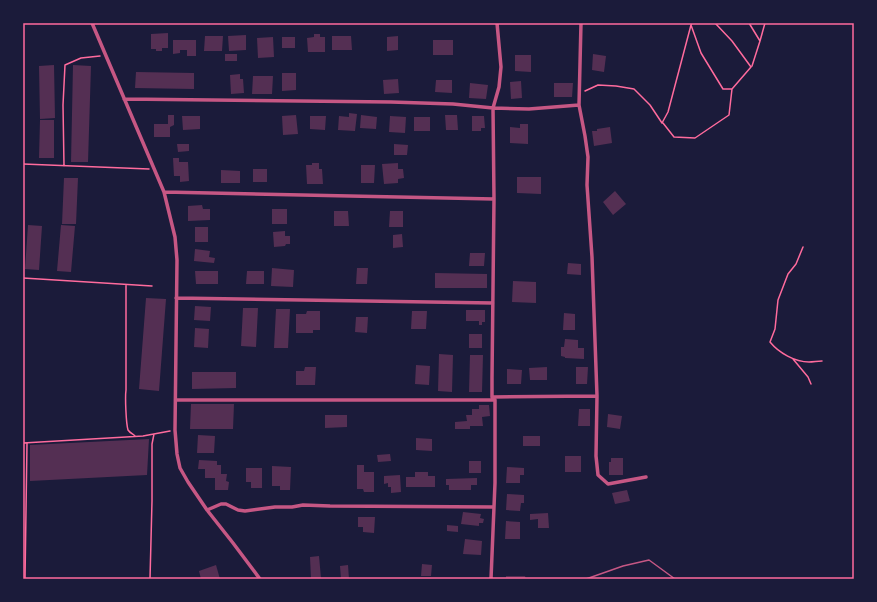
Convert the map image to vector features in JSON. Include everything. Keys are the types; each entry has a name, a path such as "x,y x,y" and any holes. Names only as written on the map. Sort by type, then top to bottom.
{"street":[{"path":"92,23 164,192 175,237 177,260 175,430 180,468 207,510 260,579"},
{"path":"491,579 495,483 494,398 492,378 494,199 493,108 499,87 501,67 497,23"},
{"path":"581,23 579,105 588,156 587,185 592,257 597,396 596,456 598,475 608,484 646,477"},
{"path":"124,99 391,102 529,109 579,105"},
{"path":"164,192 494,199"},
{"path":"176,298 493,303"},
{"path":"176,400 597,396"},
{"path":"207,510 221,504 226,504 238,510 245,511 304,505 494,507"}],"lane":[{"path":"586,579 623,566 649,560 675,579"}],"path":[{"path":"715,23 732,41 752,67"},
{"path":"749,23 760,41"},
{"path":"579,94 598,85 634,89 650,105 674,137 695,138 728,115 732,89 752,67 765,23"},
{"path":"662,123 668,112 692,24"},
{"path":"692,24 700,54 723,89 732,89"},
{"path":"64,166 63,105 65,65 81,58 106,56"},
{"path":"23,164 155,170"},
{"path":"803,247 796,264 788,274 778,300 774,330 770,342 774,347 793,359 808,377 810,384"},
{"path":"23,278 152,286"},
{"path":"126,285 125,396 128,428 131,433 136,436"},
{"path":"793,359 809,362 822,361"},
{"path":"23,442 136,436 175,430"},
{"path":"150,579 152,444 154,434"},
{"path":"25,579 27,442"}],"building":[{"path":"168,33 168,48 162,48 162,51 151,49 151,34"},
{"path":"314,34 320,34 320,37 325,37 325,52 308,52 307,38 314,37"},
{"path":"246,35 246,50 229,51 228,36"},
{"path":"205,36 223,36 222,51 204,51"},
{"path":"332,36 351,36 352,50 332,50"},
{"path":"398,36 398,50 387,51 387,37"},
{"path":"273,37 274,57 258,58 257,38"},
{"path":"282,37 295,37 295,48 282,48"},
{"path":"173,40 196,40 196,56 187,56 187,50 180,50 180,53 173,54"},
{"path":"433,40 453,40 453,55 433,55"},
{"path":"225,54 237,54 237,61 225,61"},
{"path":"593,54 606,56 604,72 592,70"},
{"path":"515,55 531,55 531,72 515,71"},
{"path":"54,65 55,118 40,119 39,66"},
{"path":"73,65 91,66 88,162 71,162"},
{"path":"136,72 194,73 194,89 135,88"},
{"path":"282,73 296,73 296,90 282,91"},
{"path":"240,74 240,79 243,79 244,93 231,94 230,75"},
{"path":"253,76 273,76 272,94 252,94"},
{"path":"398,79 399,93 384,94 383,80"},
{"path":"436,80 452,80 452,93 435,92"},
{"path":"521,81 522,98 511,99 510,82"},
{"path":"470,83 488,85 486,99 469,98"},
{"path":"554,83 573,83 572,97 554,97"},
{"path":"349,113 357,114 355,131 338,130 339,116 349,117"},
{"path":"168,115 174,115 174,125 170,127 170,137 154,137 154,124 168,124"},
{"path":"296,115 298,134 283,135 282,116"},
{"path":"361,115 377,117 376,129 360,128"},
{"path":"445,115 457,115 458,130 446,130"},
{"path":"182,116 200,116 200,129 183,130"},
{"path":"310,116 326,116 325,130 310,129"},
{"path":"390,116 406,117 405,133 389,132"},
{"path":"472,116 484,116 485,128 481,128 481,131 472,131"},
{"path":"414,117 430,117 430,131 414,131"},
{"path":"40,120 54,120 54,158 39,158"},
{"path":"520,124 528,124 528,144 510,143 510,127 520,128"},
{"path":"610,127 612,143 594,146 592,131"},
{"path":"177,144 189,144 189,151 178,152"},
{"path":"394,144 408,145 407,155 394,155"},
{"path":"173,158 179,158 179,162 188,162 189,181 180,182 180,176 174,176"},
{"path":"312,163 319,163 319,169 322,169 323,184 307,184 306,165 312,165"},
{"path":"398,163 398,169 403,169 404,178 398,179 398,183 384,184 382,164"},
{"path":"361,165 375,165 374,183 361,183"},
{"path":"253,169 267,169 267,182 253,182"},
{"path":"221,170 240,171 240,183 221,183"},
{"path":"517,177 541,177 541,194 517,193"},
{"path":"64,178 78,178 76,224 62,224"},
{"path":"615,191 626,204 613,215 603,202"},
{"path":"202,205 203,209 210,209 210,220 188,221 188,206"},
{"path":"272,209 287,209 287,224 272,224"},
{"path":"334,211 348,211 349,226 334,226"},
{"path":"390,211 403,211 403,227 389,227"},
{"path":"28,225 42,226 39,270 25,269"},
{"path":"61,225 75,226 71,272 57,271"},
{"path":"195,227 208,227 208,242 195,242"},
{"path":"285,231 285,236 290,236 290,244 274,247 273,232"},
{"path":"402,234 403,247 393,248 393,235"},
{"path":"195,249 210,251 209,257 215,258 214,263 194,261"},
{"path":"470,253 485,253 484,266 469,266"},
{"path":"568,263 581,264 581,275 567,274"},
{"path":"272,268 294,270 293,287 271,286"},
{"path":"357,268 368,268 367,284 356,284"},
{"path":"195,271 218,271 218,284 196,284"},
{"path":"247,271 264,271 264,284 246,284"},
{"path":"435,273 487,274 487,288 435,288"},
{"path":"513,281 536,282 536,303 512,302"},
{"path":"146,298 166,299 159,391 139,389"},
{"path":"195,306 211,307 210,321 194,320"},
{"path":"243,308 258,308 256,347 241,346"},
{"path":"276,309 290,309 288,348 274,348"},
{"path":"466,310 485,310 485,322 482,322 482,325 479,325 479,321 466,321"},
{"path":"307,311 320,311 320,330 313,330 313,333 296,333 296,314 306,314"},
{"path":"412,311 427,311 426,329 411,329"},
{"path":"564,313 575,314 575,330 563,330"},
{"path":"356,317 368,317 367,333 355,332"},
{"path":"195,328 209,329 208,348 194,347"},
{"path":"469,334 482,334 482,348 469,348"},
{"path":"565,339 578,340 578,348 584,348 584,359 565,358 561,356 561,347 564,347"},
{"path":"439,354 453,355 452,392 438,391"},
{"path":"470,355 483,355 482,392 469,392"},
{"path":"416,365 430,366 429,385 415,384"},
{"path":"305,367 316,367 315,385 296,385 296,371 304,371"},
{"path":"547,367 547,380 530,380 529,368"},
{"path":"576,367 588,367 587,384 576,384"},
{"path":"507,369 522,370 521,384 507,384"},
{"path":"192,372 236,372 236,388 192,389"},
{"path":"191,404 234,404 233,429 190,429"},
{"path":"479,405 489,405 490,416 482,417 483,426 470,426 470,429 455,429 455,422 467,421 466,415 472,415 472,409 479,409"},
{"path":"579,409 590,409 590,426 578,426"},
{"path":"608,414 622,416 620,429 607,427"},
{"path":"325,415 347,415 347,427 325,428"},
{"path":"198,435 215,436 214,453 197,453"},
{"path":"523,436 540,436 540,446 523,446"},
{"path":"416,438 432,439 432,451 416,450"},
{"path":"149,439 147,475 30,481 30,445"},
{"path":"390,454 391,461 378,462 377,455"},
{"path":"565,456 581,456 581,472 565,472"},
{"path":"611,458 623,458 623,475 609,475 609,462 611,462"},
{"path":"199,460 217,461 217,465 221,465 221,474 227,474 226,481 229,482 228,490 215,490 215,478 205,478 205,469 198,469"},
{"path":"469,461 481,461 481,473 469,473"},
{"path":"357,465 364,465 364,472 374,472 374,492 364,492 363,489 357,489"},
{"path":"272,466 291,467 290,490 280,490 280,486 272,486"},
{"path":"507,467 524,468 524,475 520,475 520,483 506,483"},
{"path":"246,468 262,468 262,488 251,488 251,482 246,482"},
{"path":"415,472 428,472 428,476 435,476 435,487 406,487 406,477 415,477"},
{"path":"400,475 401,492 391,493 391,487 388,487 388,483 384,484 384,476"},
{"path":"477,478 477,485 471,485 471,490 449,490 449,485 446,485 446,479"},
{"path":"627,490 630,501 615,504 612,493"},
{"path":"507,494 524,495 524,503 521,503 520,511 506,510"},
{"path":"463,512 481,514 480,518 484,519 483,523 479,523 479,526 461,524"},
{"path":"548,513 549,528 538,528 538,519 530,520 530,514"},
{"path":"358,517 375,517 374,533 363,532 363,527 358,527"},
{"path":"506,521 520,522 520,539 505,539"},
{"path":"447,525 458,526 458,532 447,531"},
{"path":"465,539 482,541 481,555 463,554"},
{"path":"319,556 321,578 311,579 310,557"},
{"path":"422,564 432,565 431,576 421,576"},
{"path":"216,565 220,579 201,579 199,571"},
{"path":"348,565 349,579 341,579 340,566"},
{"path":"506,576 525,576 526,579 506,579"}]}
